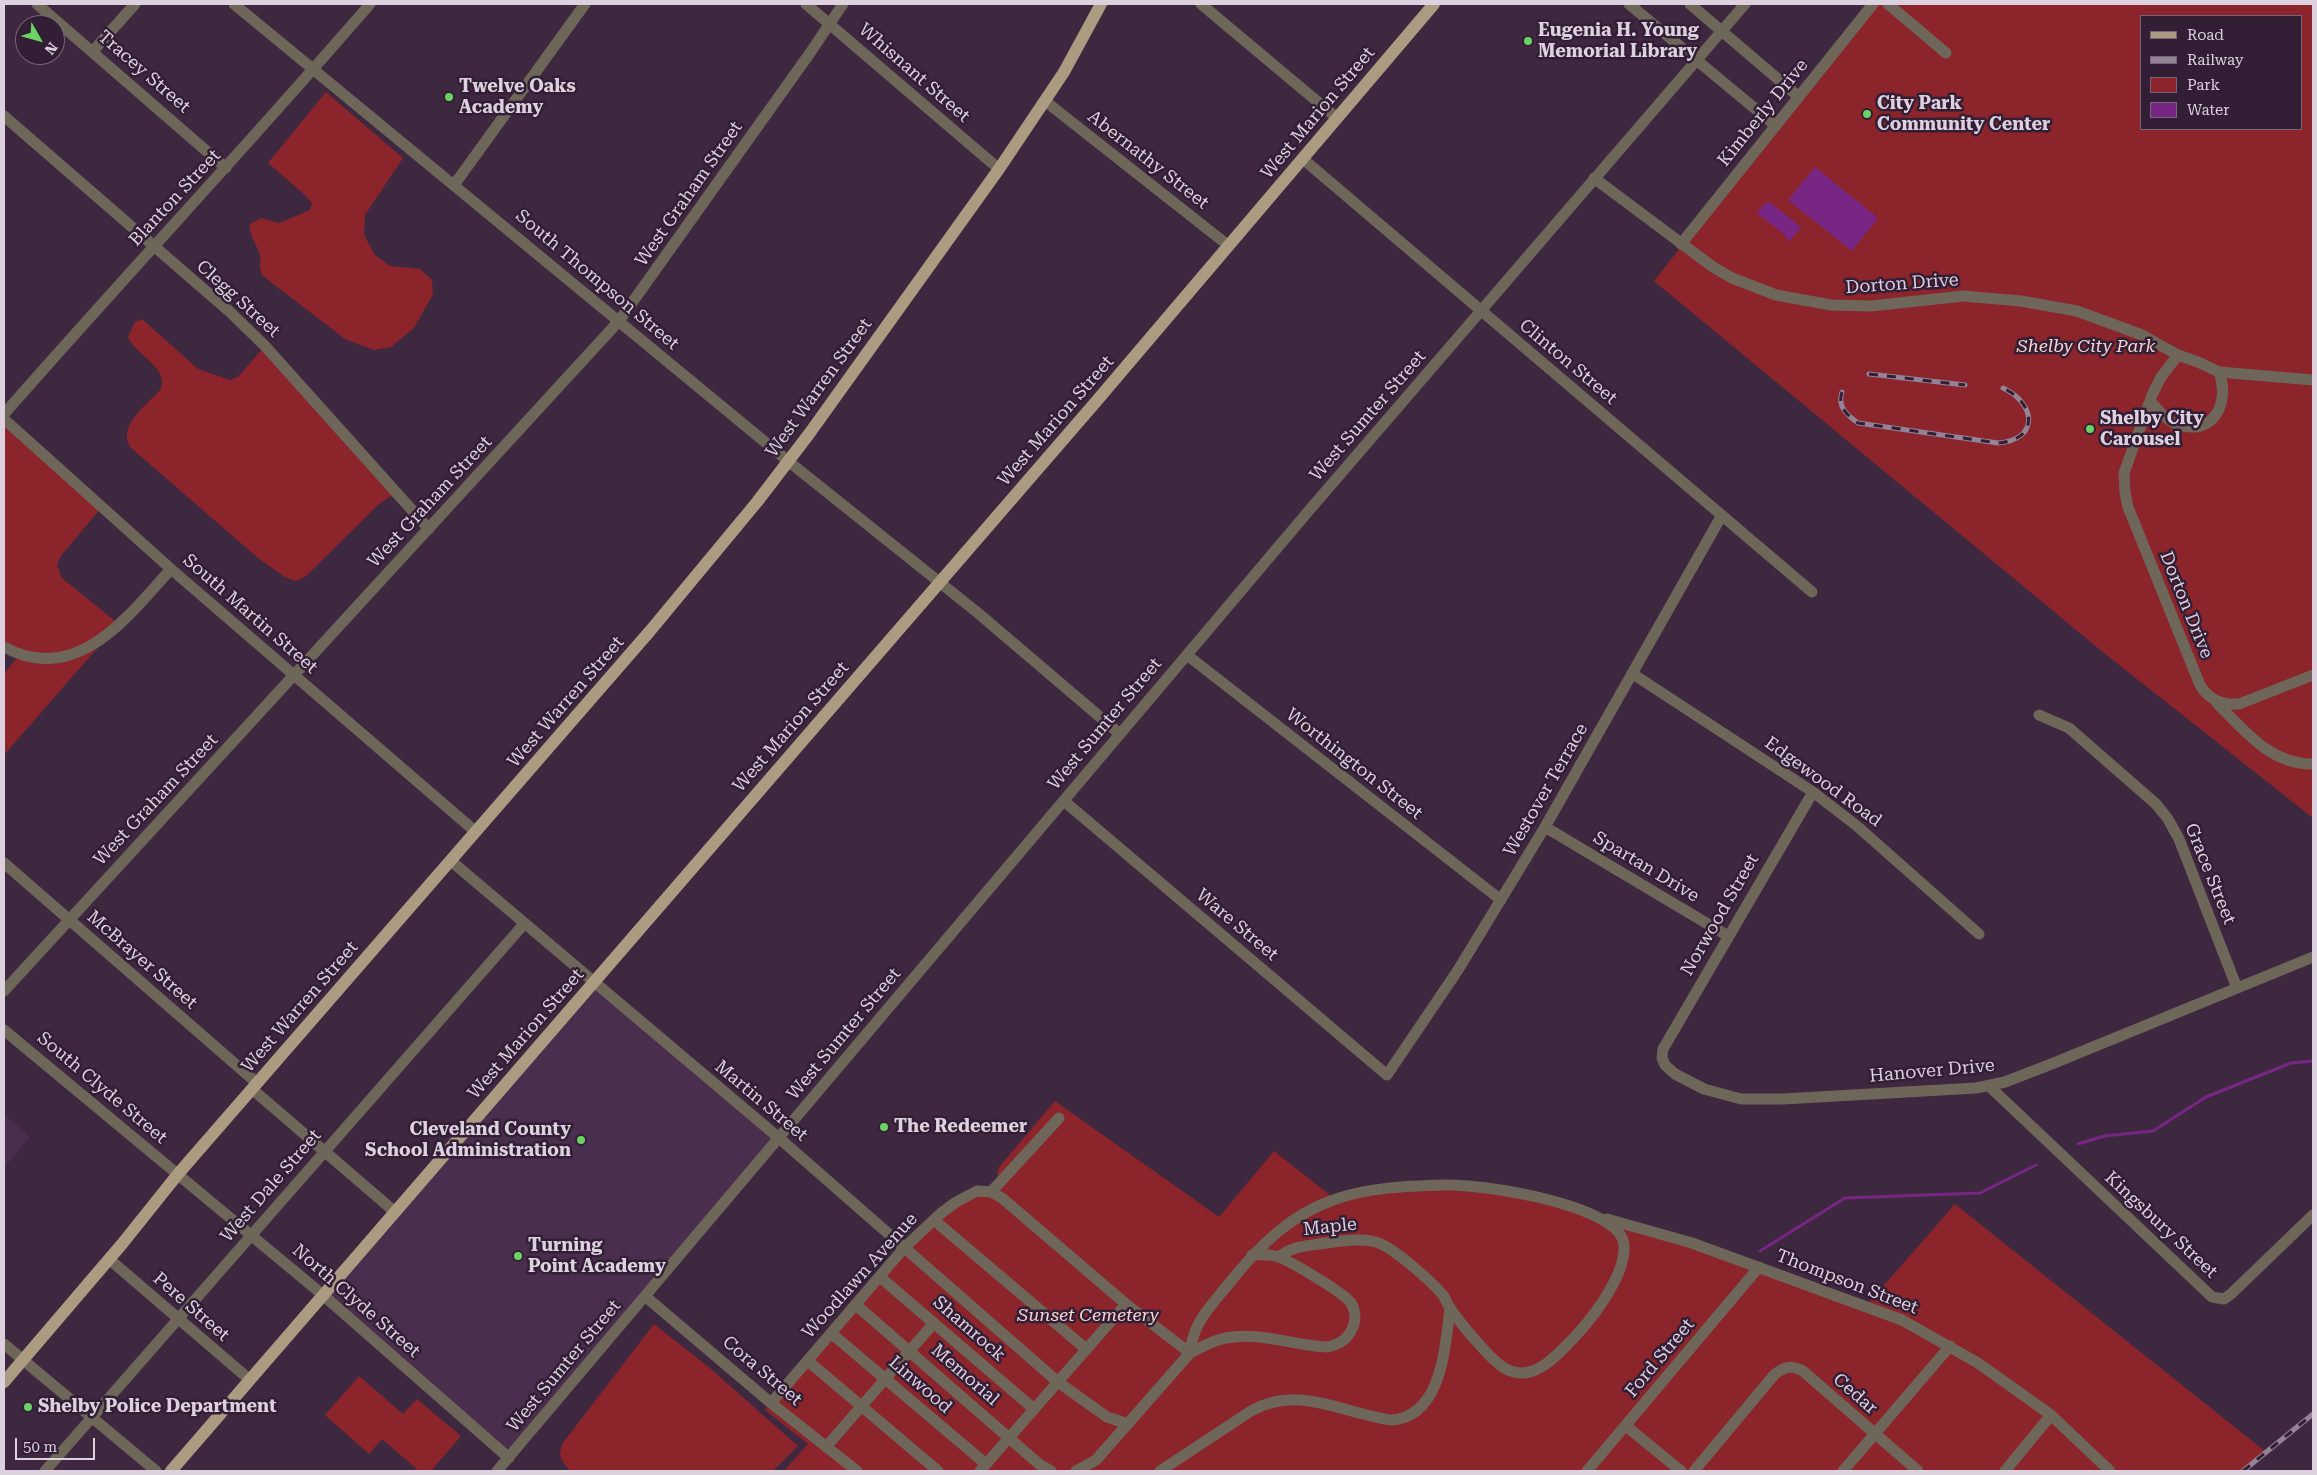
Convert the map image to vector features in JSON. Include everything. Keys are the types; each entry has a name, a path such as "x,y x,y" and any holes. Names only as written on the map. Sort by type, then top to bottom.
{"main road":[{"name":"West Warren Street","path":"4,1382 109,1259 178,1174 451,861 694,578 788,461 1045,102 1082,41 1101,4"},
{"name":"West Marion Street","path":"171,1471 939,583 1434,4"}],"street":[{"name":"Tracey Street","path":"37,4 226,168"},
{"path":"93,51 135,4"},
{"name":"South Thompson Street","path":"234,4 1120,734"},
{"name":"Blanton Street","path":"4,414 226,168 370,4"},
{"path":"454,185 585,4"},
{"name":"Whisnant Street","path":"806,4 998,169"},
{"name":"West Graham Street","path":"4,991 619,322 843,4"},
{"path":"1200,4 1337,118"},
{"path":"1629,4 1776,126"},
{"path":"1690,4 1798,97"},
{"name":"West Sumter Street","path":"497,1471 1187,655 1744,4"},
{"name":"Kimberly Drive","path":"1681,244 1873,4"},
{"path":"1888,4 1946,53"},
{"name":"Abernathy Street","path":"1045,102 1229,246"},
{"name":"Clegg Street","path":"4,116 154,246 265,346 429,529"},
{"name":"Clinton Street","path":"1302,159 1812,592"},
{"name":"Dorton Drive","path":"1594,178 1681,244 1732,278 1776,295 1831,305 1862,306 1963,296 2021,301 2077,311 2142,335 2178,355 2219,372 2313,380"},
{"name":"Dorton Drive","path":"2178,355 2161,377 2150,401 2124,473 2125,493 2132,516 2204,692 2216,701 2262,747 2294,761 2313,764"},
{"path":"2150,401 2174,423 2181,426 2199,426 2213,417 2221,406 2224,390 2219,372"},
{"name":"South Martin Street","path":"4,419 171,569 476,832"},
{"name":"Westover Terrace","path":"1387,1075 1458,970 1545,827 1722,515"},
{"path":"4,648 20,654 54,658 90,648 120,625 171,569"},
{"name":"Worthington Street","path":"1187,655 1500,900"},
{"name":"Edgewood Road","path":"1633,674 1813,792 1857,826 1979,934"},
{"path":"2216,701 2228,704 2248,702 2313,675"},
{"name":"Grace Street","path":"2039,714 2069,728 2156,804 2168,819 2179,839 2237,988"},
{"name":"Norwood Street","path":"1662,1058 1663,1049 1670,1035 1813,792"},
{"name":"Ware Street","path":"1064,801 1387,1075"},
{"name":"Spartan Drive","path":"1545,827 1728,936"},
{"path":"451,861 593,983"},
{"name":"McBrayer Street","path":"4,862 325,1152 395,1212"},
{"name":"West Dale Street","path":"45,1471 524,924"},
{"name":"Hanover Drive","path":"1662,1058 1665,1065 1686,1080 1718,1094 1741,1099 1886,1094 1989,1086 2005,1082 2054,1063 2313,957"},
{"name":"Martin Street","path":"593,983 779,1138 1058,1382 1106,1417 1128,1424"},
{"name":"South Clyde Street","path":"4,1030 178,1174"},
{"name":"Kingsbury Street","path":"1989,1086 2212,1297 2224,1299 2231,1294 2313,1215"},
{"path":"1059,1118 991,1192 1002,1198 1126,1304 1190,1353"},
{"name":"North Clyde Street","path":"178,1174 323,1295 509,1458"},
{"name":"Thompson Street","path":"1190,1353 1192,1334 1199,1320 1252,1255 1278,1229 1315,1207 1356,1193 1398,1187 1462,1186 1525,1194 1692,1243 1882,1311 1950,1346 1978,1363 2051,1415 2110,1471"},
{"name":"Woodlawn Avenue","path":"771,1403 904,1248 934,1220 968,1195 977,1192 991,1192"},
{"name":"Thompson Street","path":"1450,1308 1504,1368 1524,1373 1541,1368 1568,1344 1594,1313 1619,1272 1623,1254 1622,1240 1612,1225 1591,1214"},
{"path":"934,1220 1086,1349"},
{"name":"Maple","path":"1279,1257 1295,1248 1352,1240 1378,1243 1420,1274 1441,1293 1450,1308"},
{"path":"1076,1471 1096,1460 1190,1353 1210,1342 1243,1336 1328,1348 1337,1345 1348,1336 1355,1320 1354,1312 1348,1300 1341,1293 1279,1257 1265,1254 1252,1255"},
{"name":"Pere Street","path":"109,1259 250,1380"},
{"name":"Ford Street","path":"1587,1471 1760,1267"},
{"name":"Shamrock","path":"880,1277 1034,1409"},
{"name":"Cora Street","path":"646,1297 771,1403 857,1471"},
{"path":"983,1468 1126,1304"},
{"name":"Memorial","path":"856,1305 1039,1464 1051,1471"},
{"path":"1160,1471 1251,1411 1274,1401 1301,1399 1391,1420 1412,1416 1425,1404 1436,1379 1446,1346 1450,1308"},
{"path":"826,1446 934,1323"},
{"name":"Linwood","path":"832,1333 886,1378 983,1468"},
{"path":"4,1344 156,1471"},
{"path":"1843,1471 1950,1346"},
{"path":"808,1361 938,1471"},
{"name":"Cedar","path":"1694,1471 1766,1383 1786,1367 1797,1368 1918,1471"},
{"path":"2005,1471 2051,1415"},
{"path":"1626,1426 1681,1471"}],"shaded area":[{"name":"Turning Point Academy","path":"593,983 779,1138 509,1458 323,1295"},
{"path":"4,1114 30,1137 4,1168"}],"green space":[{"name":"Shelby City Park","path":"1873,4 2313,4 2313,818 2104,653 1654,281"},
{"path":"326,92 403,158 365,215 364,235 375,255 390,266 420,269 432,280 433,294 414,328 391,347 374,350 345,339 263,276 260,268 259,252 250,232 250,224 261,218 279,223 310,210 312,203 306,196 268,163"},
{"path":"142,319 198,369 230,380 238,377 265,346 399,495 389,497 378,505 306,576 296,581 285,577 258,558 130,447 127,439 131,423 142,408 161,389 162,381 156,367 132,344 128,337 135,322"},
{"path":"4,419 102,507 60,557 57,565 62,578 120,625 107,637 4,755 4,674 20,654 4,647"},
{"name":"Sunset Cemetery","path":"1055,1101 1219,1217 1274,1151 1335,1199 1398,1187 1533,1195 1866,1306 1955,1204 2266,1452 2242,1471 784,1471 808,1444 765,1410 904,1248 940,1214 1001,1181 997,1174 999,1167"},
{"path":"654,1324 711,1369 798,1446 773,1471 570,1471 562,1461 560,1454 562,1444"},
{"path":"359,1376 403,1414 417,1399 461,1436 431,1471 419,1471 382,1439 369,1454 325,1415"}],"water":[{"path":"1815,167 1878,218 1852,251 1788,200"},
{"path":"1766,202 1772,204 1801,227 1789,242 1786,239 1787,237 1757,213"}],"waterway":[{"path":"2078,1144 2104,1136 2153,1131 2206,1097 2291,1063 2313,1061"},
{"path":"1760,1251 1845,1198 1980,1193 2036,1165"}],"railway":[{"path":"1869,374 1965,385"},
{"path":"1842,392 1841,402 1844,410 1858,423 1998,443 2021,435 2027,428 2029,420 2022,403 2003,388"},
{"path":"2243,1471 2313,1414"}],"place":[{"name":"Eugenia H. Young Memorial Library","path":"1528,41"},
{"name":"Twelve Oaks Academy","path":"449,97"},
{"name":"City Park Community Center","path":"1867,114"},
{"name":"Shelby City Carousel","path":"2090,429"},
{"name":"The Redeemer","path":"884,1127"},
{"name":"Cleveland County School Administration","path":"581,1140"},
{"name":"Turning Point Academy","path":"518,1256"},
{"name":"Shelby Police Department","path":"28,1407"}]}
